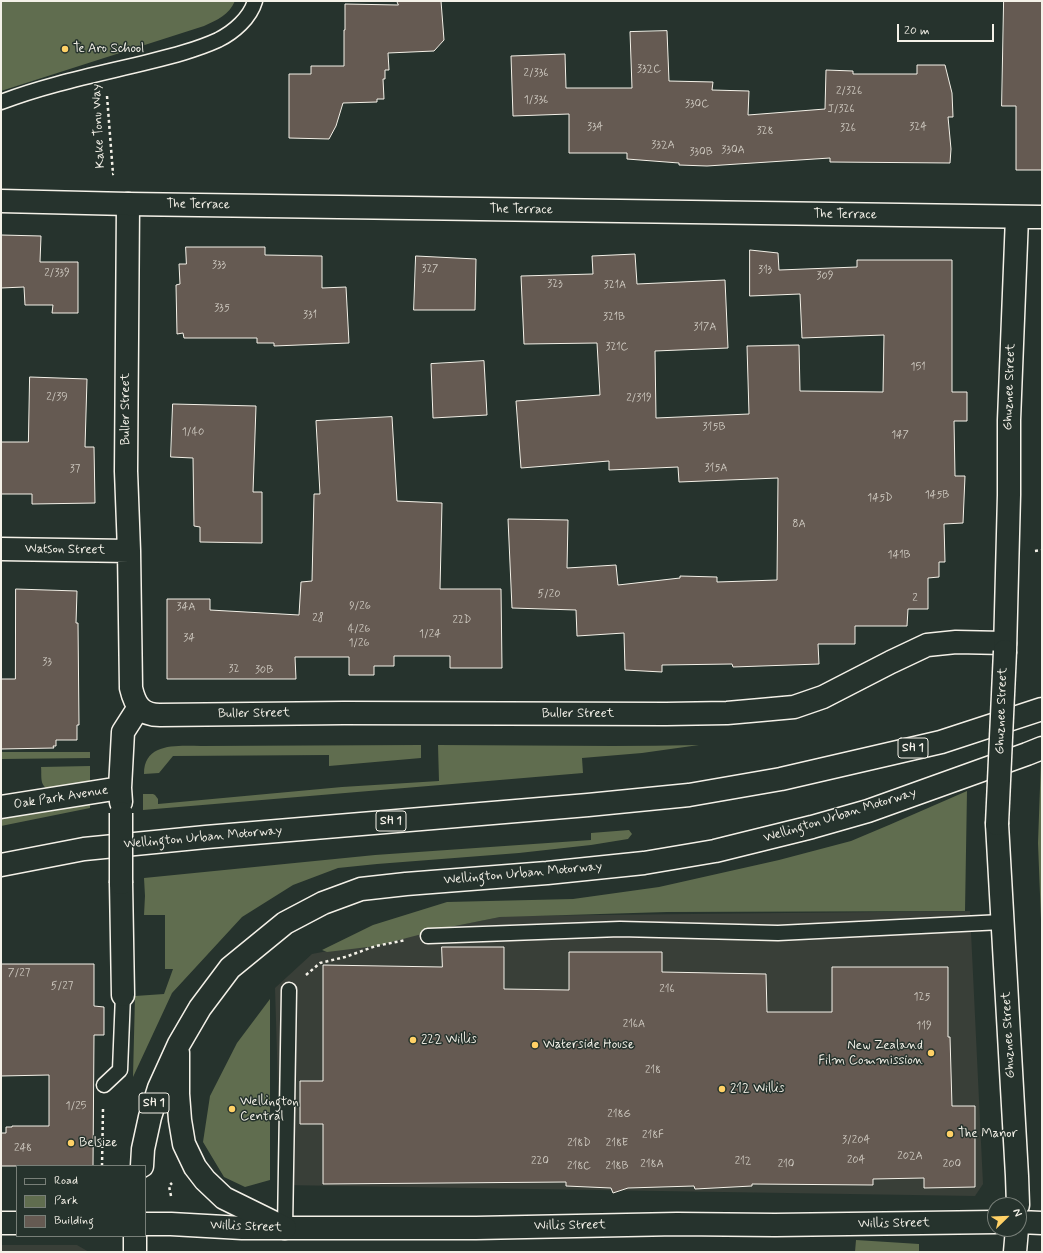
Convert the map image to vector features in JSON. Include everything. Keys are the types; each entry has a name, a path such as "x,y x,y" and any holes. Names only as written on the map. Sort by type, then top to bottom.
{"main road":[{"name":"The Terrace","path":"1,200 128,204 1042,217"},
{"name":"Buller Street","path":"128,204 126,471 131,688 133,699 145,712 152,715 344,712 727,713 794,707 823,698 927,645 956,642 1005,647"},
{"name":"Ghuznee Street","path":"1017,217 1009,420 1009,495 1005,647 997,824 1018,1197"},
{"name":"Watson Street","path":"1,549 129,551"},
{"path":"123,995 120,788 124,732 139,707"},
{"name":"Wellington Urban Motorway","path":"1,865 84,849 689,795 781,779 941,742 1042,709"},
{"name":"Wellington Urban Motorway","path":"142,1165 143,1149 150,1117 159,1088 179,1044 200,1008 230,968 285,923 323,903 361,889 413,883 644,863 715,851 812,827 868,811 1042,748"},
{"name":"Oak Park Avenue","path":"1,807 120,788"},
{"path":"179,1044 178,1094 180,1120 184,1144 195,1167 205,1180 224,1198 285,1228"},
{"name":"Willis Street","path":"146,1224 242,1228 476,1228 677,1224 775,1225 987,1222"},
{"path":"1027,1222 1042,1223"},
{"path":"1,1223 16,1223"},
{"path":"135,1237 135,1252"},
{"path":"1015,1252 1016,1237"}],"lane":[{"path":"1,102 28,92 192,50 220,39 243,23 253,8 255,1"},
{"path":"428,936 620,929 778,933 1002,922"},
{"path":"285,1228 289,990"},
{"path":"104,1085 120,1070 123,995"}],"path":[{"name":"Kake Tonu Way","path":"106,73 113,174 107,174"},
{"path":"289,990 320,963 344,957 376,946 428,936"},
{"path":"102,1165 104,1085"},
{"path":"164,1187 169,1186"}],"shaded area":[{"path":"970,911 983,1184 975,1196 281,1185 275,988 312,954 505,916"},
{"path":"1,1245 77,1245 89,1252 1,1252"}],"green space":[{"name":"Te Aro School","path":"1,1 235,1 226,13 204,26 1,91"},
{"path":"421,745 421,758 329,766 329,755 173,756 159,773 144,774 146,764 150,756 156,751 173,746"},
{"path":"438,745 699,745 642,753 582,758 583,773 143,810 143,794 155,795 158,799 158,804 342,787 439,781"},
{"path":"1,752 90,752 90,758 1,759"},
{"path":"1042,760 1042,946 1038,843"},
{"path":"90,766 90,784 49,790 42,783 41,767"},
{"path":"967,791 965,911 667,912 500,917 445,928 376,946 327,952 322,950 373,925 447,902 573,899 659,887 779,860 851,841"},
{"path":"90,799 90,808 1,826 1,817"},
{"path":"629,830 632,834 628,839 591,845 519,853 338,868 293,885 242,917 172,993 133,1077 135,996 164,994 173,969 165,969 165,915 144,915 144,878 375,855 591,840 591,833"},
{"path":"270,999 270,1180 245,1187 224,1177 203,1142 210,1096 237,1043"},
{"path":"856,1240 919,1244 919,1252 855,1252"}],"building":[{"path":"397,1 441,1 444,40 434,51 388,53 389,70 385,70 385,79 383,79 384,99 377,99 377,102 343,103 336,126 329,139 289,138 289,74 311,74 311,66 344,66 345,4 398,5"},
{"path":"1004,1 1042,1 1042,170 1016,170 1016,106 1002,106"},
{"path":"667,31 669,81 713,82 712,90 749,91 748,115 825,109 826,70 853,71 853,74 917,74 917,65 945,65 952,93 953,117 948,117 951,149 950,163 830,162 830,158 707,166 679,165 679,163 627,159 627,153 569,153 569,114 513,116 511,56 565,54 566,88 632,88 630,32"},
{"path":"1,235 41,236 40,262 78,262 78,313 52,313 53,305 25,305 24,287 1,288"},
{"path":"186,247 265,247 265,255 322,256 322,288 346,287 349,343 274,346 274,343 257,343 257,338 184,338 183,333 177,334 176,285 180,284 179,264 186,264"},
{"path":"750,250 778,253 779,270 857,267 857,260 952,260 952,392 967,392 967,421 954,421 955,476 965,476 963,523 944,524 945,562 939,562 939,577 928,578 928,609 908,609 907,626 855,626 855,644 818,644 819,664 733,667 732,664 662,665 662,672 625,670 624,633 577,636 576,610 512,608 508,519 568,520 567,568 616,565 618,585 680,578 680,576 717,577 717,582 777,580 778,478 679,482 678,467 609,470 609,461 521,468 516,401 600,395 597,343 524,344 521,276 593,274 592,256 635,254 637,284 725,280 728,348 655,351 656,418 749,414 747,346 799,345 800,391 883,392 884,335 802,338 800,294 750,296"},
{"path":"416,256 476,259 475,310 414,310"},
{"path":"484,361 487,415 433,418 431,364"},
{"path":"30,377 87,379 85,447 94,447 95,503 32,504 32,494 1,494 1,442 28,442"},
{"path":"173,404 256,406 253,492 262,492 262,543 200,542 200,527 194,526 193,458 171,457"},
{"path":"392,417 397,501 442,503 440,589 501,589 502,668 450,668 450,656 394,656 394,666 374,666 374,675 349,675 349,657 295,657 296,679 167,679 167,599 210,599 210,610 299,615 301,582 312,581 314,494 320,494 316,421"},
{"path":"16,589 77,591 76,623 78,623 79,725 77,725 77,740 56,740 56,746 53,746 54,748 1,749 1,679 15,679"},
{"path":"442,947 504,947 504,989 569,990 569,952 662,952 662,972 766,974 767,1012 832,1012 832,967 948,967 948,1037 950,1037 952,1106 975,1106 975,1187 924,1188 924,1178 873,1179 873,1185 752,1184 752,1186 695,1189 694,1186 628,1188 613,1193 611,1188 566,1186 566,1182 323,1184 323,1124 300,1124 300,1081 323,1081 323,965 442,967"},
{"path":"1,964 94,964 94,1006 104,1007 104,1035 94,1035 93,1165 1,1166 1,1133 6,1133 6,1127 49,1126 49,1075 1,1076"}],"place":[{"name":"Te Aro School","path":"65,49"},
{"name":"222 Willis","path":"413,1040"},
{"name":"Waterside House","path":"535,1045"},
{"name":"New Zealand Film Commission","path":"931,1053"},
{"name":"212 Willis","path":"722,1089"},
{"name":"Wellington Central","path":"232,1109"},
{"name":"The Manor","path":"950,1134"},
{"name":"Belsize","path":"71,1143"}]}
